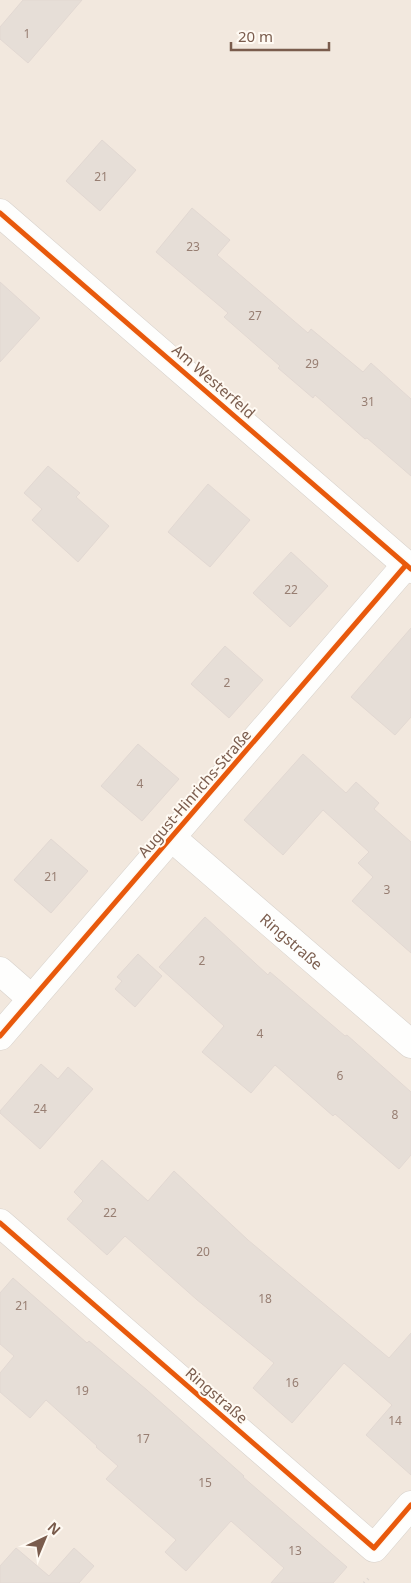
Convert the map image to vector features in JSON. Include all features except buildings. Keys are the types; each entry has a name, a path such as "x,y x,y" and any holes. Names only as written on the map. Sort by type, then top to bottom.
{"street":[{"name":"Am Westerfeld","path":"0,213 408,567"},
{"name":"August-Hinrichs-Straße","path":"0,1036 408,567"},
{"name":"Ringstraße","path":"172,838 411,1044"},
{"path":"0,971 32,999"},
{"name":"Ringstraße","path":"0,1223 374,1548 411,1505"}],"shaded area":[{"path":"0,0 411,0 411,1583 0,1583"}],"cycle path":[{"path":"0,213 411,569"},
{"path":"0,1036 406,565"},
{"path":"0,1223 374,1548 411,1505"}]}
